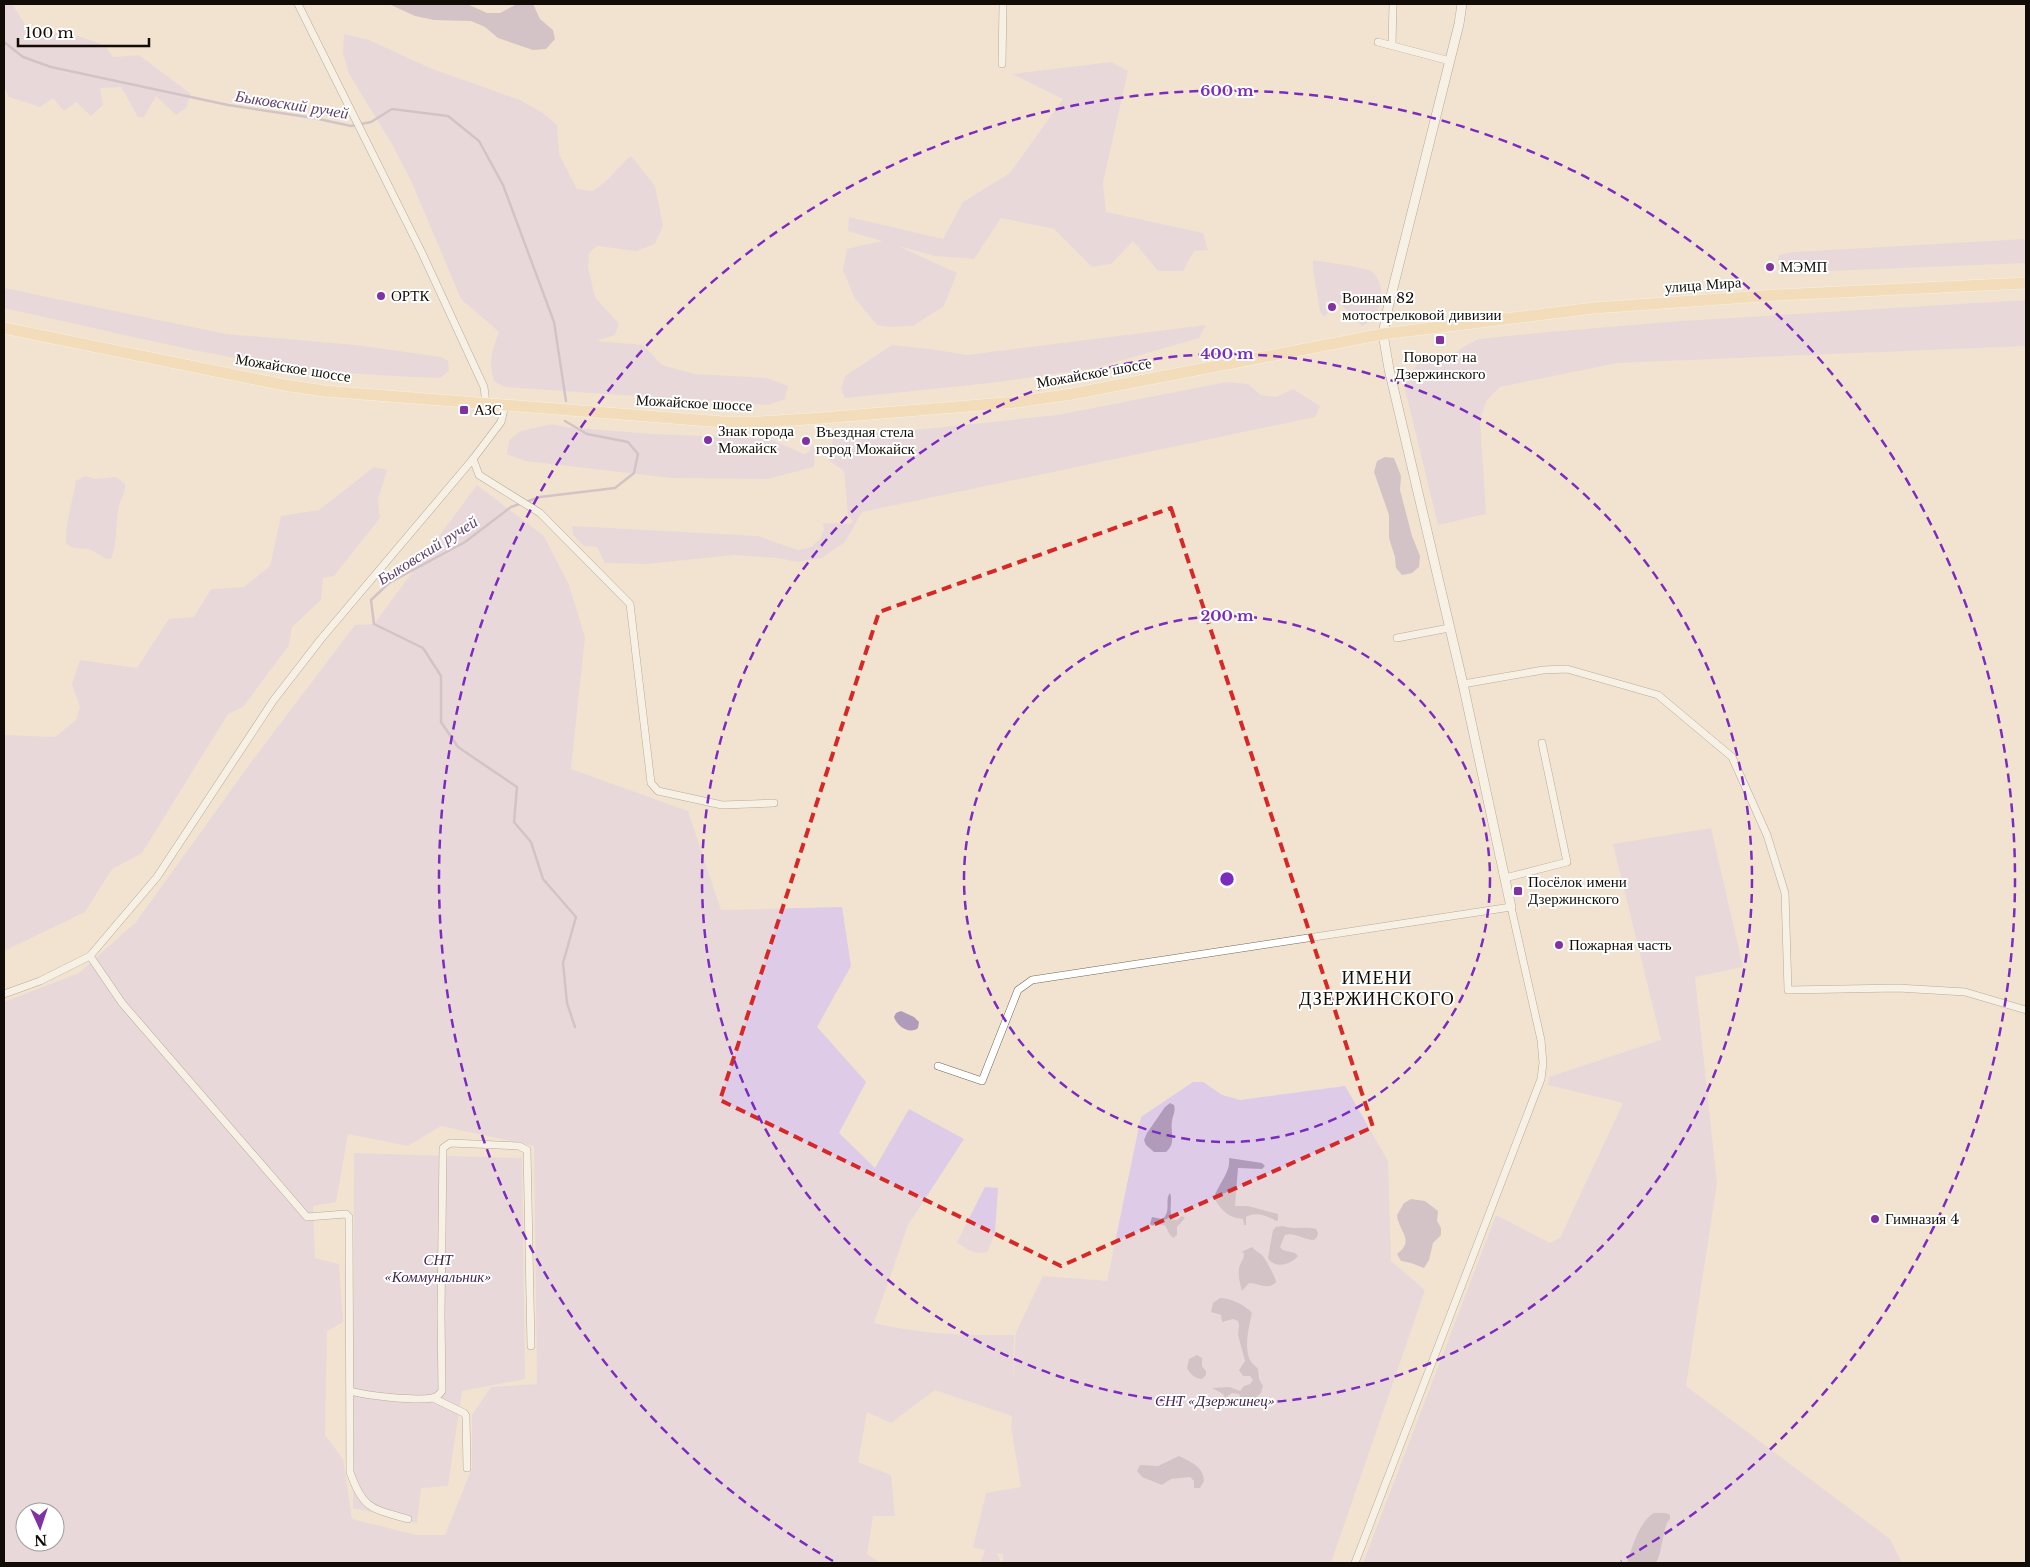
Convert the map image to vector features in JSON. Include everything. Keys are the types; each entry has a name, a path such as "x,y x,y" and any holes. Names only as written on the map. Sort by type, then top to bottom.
{"main road":[{"name":"улица Мира","path":"1383,334 1625,305 1777,295 2026,283"},
{"name":"Можайское шоссе","path":"4,328 303,388 486,404 735,422 768,422 908,412 1055,396 1383,334"}],"street":[{"path":"298,4 422,253 484,387 486,404"},
{"path":"1002,64 1003,4"},
{"path":"1392,45 1394,4"},
{"path":"1355,1563 1541,1079 1543,1063 1541,1040 1463,684 1389,369 1383,334 1450,61 1462,4"},
{"path":"1378,42 1450,61"},
{"path":"4,994 40,981 90,956 157,877 273,701 340,616 473,460 501,422 505,405"},
{"path":"473,460 478,476 540,513 630,604 650,783 658,790 722,804 774,802"},
{"path":"1397,638 1449,628"},
{"path":"1463,684 1543,670 1567,670 1658,696 1732,757 1767,835 1785,893 1788,990 1898,988 1965,992 2026,1010"},
{"path":"1505,878 1567,862 1542,743"},
{"path":"938,1066 982,1081 1018,990 1032,980 1511,907"},
{"path":"90,956 122,1003 307,1217 346,1214 349,1218 350,1464 358,1490 368,1505 408,1520"},
{"path":"350,1391 374,1396 433,1398 439,1396 442,1392 443,1148 446,1144 519,1146 527,1150 531,1346"},
{"path":"433,1398 464,1413 466,1416 467,1468"}],"highlighted area":[{"path":"1171,508 1373,1127 1061,1266 720,1100 879,612"}],"green space":[{"path":"4,4 12,4 28,29 75,35 104,45 113,57 139,55 191,94 186,108 176,115 156,96 144,117 138,117 121,87 100,88 103,105 91,116 76,102 64,111 53,98 40,107 9,97 4,86"},
{"path":"344,34 369,40 430,68 520,100 543,113 557,125 559,154 577,189 593,191 604,183 631,156 655,186 663,226 655,244 636,251 597,246 589,253 588,267 595,297 619,324 615,335 597,341 643,345 662,365 694,374 767,378 788,386 785,399 768,405 505,387 494,381 491,368 492,356 499,332 461,299 412,183 392,144 349,74 343,53"},
{"path":"1111,62 1128,71 1103,183 1106,212 1203,233 1208,250 1194,251 1183,271 1158,271 1133,241 1111,264 1092,267 1054,229 1001,218 974,259 935,256 898,246 957,273 944,306 913,326 889,327 877,325 854,297 843,270 847,249 882,241 848,231 849,217 943,239 963,202 1010,173 1063,99 1012,74"},
{"path":"2026,239 2026,263 1780,273 1777,263 1779,255 1793,252"},
{"path":"1313,260 1361,268 1374,274 1379,282 1381,295 1380,303 1372,320 1362,326 1341,306 1325,301 1328,313 1324,317 1320,312"},
{"path":"4,288 226,334 356,345 441,357 448,361 449,371 440,378 333,372 223,356 4,308"},
{"path":"2026,300 2026,346 1617,363 1500,387 1487,400 1480,419 1486,514 1438,525 1404,385 1421,358 1436,360 1457,352 1479,339 1548,332 1681,321"},
{"path":"1206,325 1199,338 1095,368 991,383 845,398 841,389 845,376 892,345 967,355"},
{"path":"1227,382 1248,384 1261,395 1276,397 1293,389 1320,406 1315,417 862,512 845,542 822,558 797,562 778,558 735,555 646,564 605,563 597,547 584,546 573,535 572,526 758,536 798,550 811,547 820,539 824,530 823,523 850,524 853,521 848,516 844,471 828,460 834,435 906,431 1057,415"},
{"path":"552,424 564,427 654,434 772,440 804,454 809,452 812,444 815,450 814,467 767,479 671,478 525,461 507,454 509,440 521,431"},
{"path":"374,467 387,470 378,500 380,518 334,576 323,578 321,600 292,627 289,645 243,707 228,714 142,853 112,869 85,912 4,951 4,735 55,737 76,720 80,707 72,684 80,660 137,668 169,619 194,617 211,589 244,587 270,566 281,516 319,510"},
{"path":"85,476 95,479 116,477 125,484 118,510 115,545 111,559 89,549 73,548 66,543 68,520 76,481"},
{"name":"СНТ «Дзержинец»","path":"477,485 544,536 569,585 585,637 571,769 688,811 721,910 842,907 851,966 817,1027 866,1082 839,1133 875,1168 909,1109 964,1139 908,1225 874,1323 943,1334 1014,1335 1013,1385 1016,1332 1043,1276 1107,1281 1141,1117 1193,1082 1203,1082 1222,1095 1240,1100 1345,1086 1388,1161 1391,1261 1425,1290 1331,1563 1003,1563 1003,1554 997,1553 1001,1563 980,1563 985,1550 973,1547 986,1493 1021,1487 1011,1427 1012,1416 935,1390 891,1423 867,1412 858,1462 891,1475 895,1516 873,1516 867,1554 880,1563 4,1563 4,1002 79,973 136,922 252,761 355,625 374,624","holes":["441,1126 534,1146 537,1384 491,1387 472,1415 472,1468 445,1535 417,1535 352,1519 343,1459 325,1435 327,1331 343,1322 339,1264 315,1258 313,1206 336,1202 348,1134 408,1146"]},
{"path":"1711,828 1743,967 1695,977 1717,1183 1686,1386 1890,1539 1902,1563 1363,1563 1496,1215 1550,1243 1560,1238 1623,1103 1548,1085 1549,1077 1661,1040 1613,844"},
{"name":"СНТ «Коммунальник»","path":"354,1153 522,1158 525,1379 462,1391 448,1486 421,1488 417,1523 353,1508"},
{"path":"985,1187 998,1188 995,1232 988,1251 976,1253 957,1242"}],"shaded area":[{"path":"389,4 467,4 487,13 500,13 517,4 533,4 540,19 553,30 555,39 546,49 533,50 498,38 485,27 471,21 434,20 415,16"},
{"path":"1385,457 1394,458 1401,476 1400,490 1412,536 1420,556 1419,567 1412,573 1402,575 1396,568 1395,557 1389,538 1389,515 1374,472 1377,461"},
{"path":"901,1011 914,1017 919,1022 918,1028 907,1030 898,1024 894,1017 896,1013"},
{"path":"1170,1103 1174,1105 1175,1109 1172,1121 1171,1145 1166,1152 1154,1152 1146,1145 1144,1140 1165,1107"},
{"path":"1229,1158 1262,1163 1265,1166 1262,1169 1238,1168 1235,1206 1248,1206 1278,1214 1278,1220 1253,1214 1246,1217 1246,1225 1244,1225 1243,1219 1229,1215 1220,1206 1214,1198 1228,1169"},
{"path":"1170,1193 1173,1220 1177,1220 1182,1216 1185,1218 1177,1227 1177,1235 1173,1238 1165,1226 1153,1226 1150,1224 1152,1217 1162,1219 1167,1213 1168,1196"},
{"path":"1411,1199 1425,1201 1438,1211 1437,1221 1441,1228 1441,1235 1433,1243 1429,1260 1424,1268 1401,1261 1397,1254 1402,1249 1406,1240 1397,1215 1404,1203"},
{"path":"1276,1227 1316,1229 1318,1233 1314,1240 1289,1234 1285,1235 1280,1247 1298,1256 1291,1262 1278,1265 1268,1258 1273,1230"},
{"path":"1252,1247 1261,1254 1276,1282 1270,1286 1249,1283 1242,1291 1239,1271 1244,1253 1241,1252"},
{"path":"1220,1298 1238,1302 1252,1313 1247,1349 1250,1360 1258,1369 1259,1379 1263,1386 1261,1393 1254,1399 1253,1405 1233,1402 1232,1400 1240,1397 1239,1394 1232,1393 1225,1398 1223,1394 1212,1388 1229,1387 1240,1391 1253,1380 1250,1376 1243,1376 1239,1370 1245,1361 1238,1335 1238,1321 1233,1319 1222,1322 1221,1315 1211,1312 1213,1303"},
{"path":"1197,1355 1202,1358 1202,1366 1206,1371 1206,1375 1202,1379 1193,1376 1187,1368 1189,1359"},
{"path":"1179,1456 1196,1465 1202,1472 1204,1481 1200,1488 1194,1488 1194,1481 1190,1477 1171,1479 1162,1485 1142,1477 1137,1471 1140,1465 1158,1466"},
{"path":"1654,1513 1670,1515 1656,1563 1627,1563 1640,1529 1644,1522"}],"waterway":[{"name":"Быковский ручей","path":"4,42 23,57 51,67 228,105 314,118 351,126 371,122 392,109 448,116 479,141 503,185 554,322 566,401"},
{"name":"Быковский ручей","path":"565,421 587,434 628,442 638,454 634,473 615,488 540,497 511,507 465,542 389,583 371,600 374,624 423,648 441,676 441,722 458,747 517,787 514,822 531,842 543,879 576,917 563,963 567,1003 575,1027"}],"place":[{"name":"МЭМП","path":"1770,267"},
{"name":"ОРТК","path":"381,296"},
{"name":"Воинам 82 мотострелковой дивизии","path":"1332,307"},
{"name":"Поворот на Дзержинского","path":"1440,340"},
{"name":"АЗС","path":"464,410"},
{"name":"Знак города Можайск","path":"708,440"},
{"name":"Въездная стела город Можайск","path":"806,441"},
{"name":"Посёлок имени Дзержинского","path":"1518,891"},
{"name":"Пожарная часть","path":"1559,945"},
{"name":"Гимназия 4","path":"1875,1219"}],"district":[{"name":"ИМЕНИ ДЗЕРЖИНСКОГО","path":"1377,988"}]}
